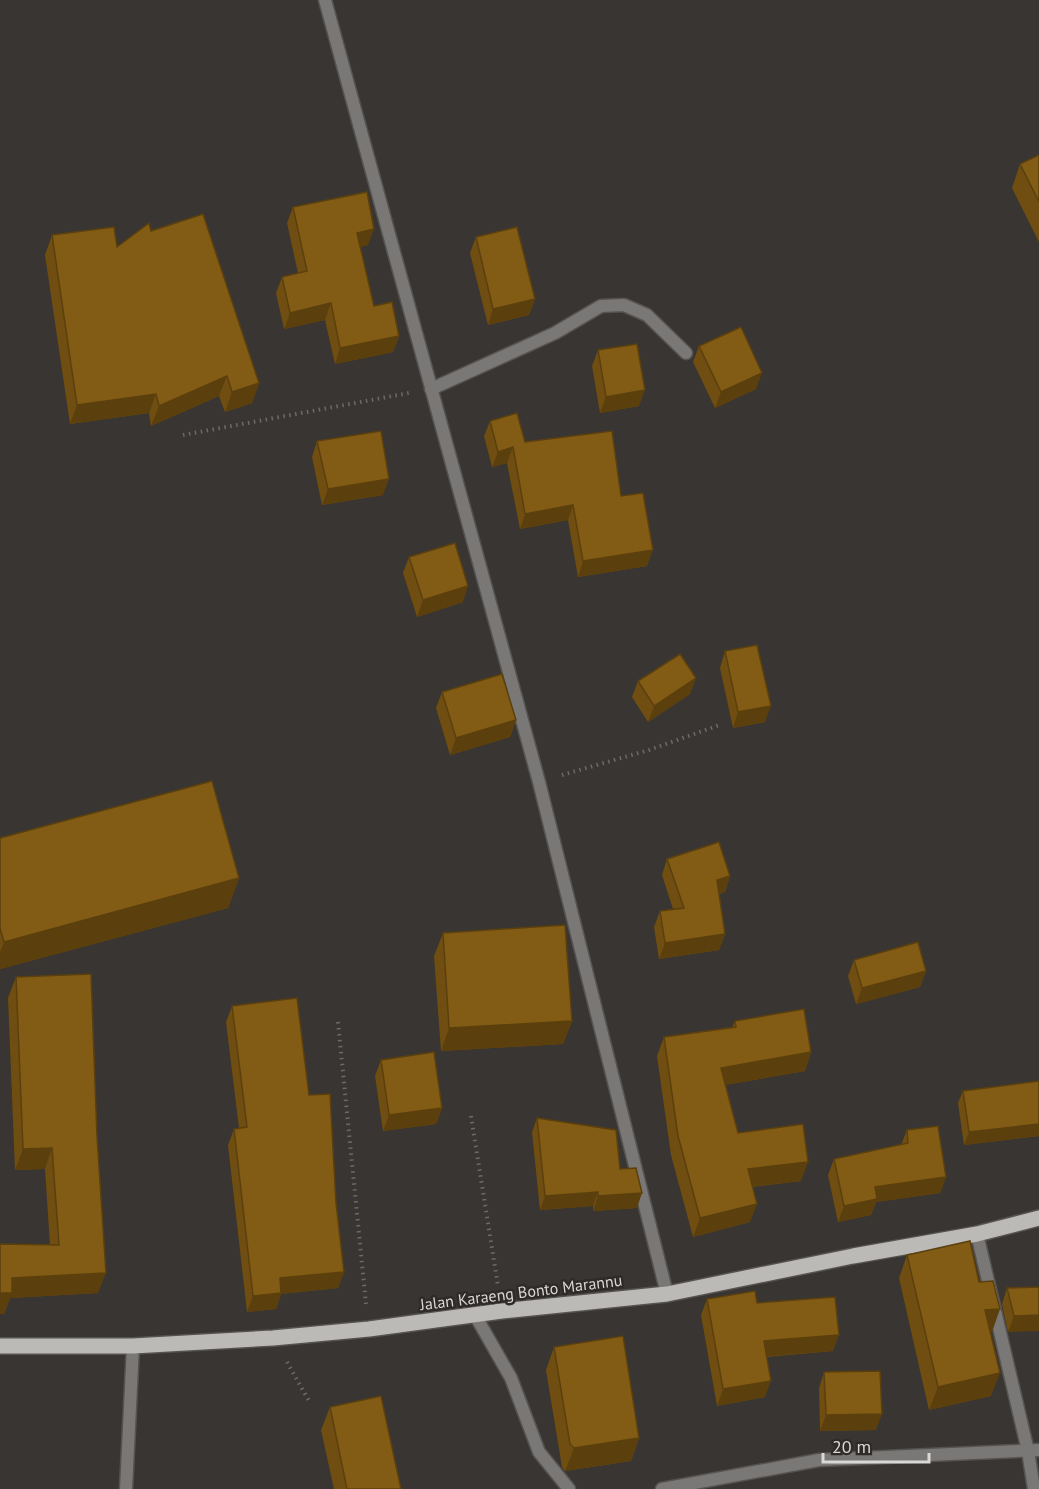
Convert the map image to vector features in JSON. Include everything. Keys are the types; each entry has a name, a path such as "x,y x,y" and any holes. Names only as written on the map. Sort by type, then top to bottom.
{"main road":[{"name":"Jalan Karaeng Bonto Marannu","path":"0,1346 133,1346 273,1338 667,1294 977,1234 1039,1218"}],"street":[{"path":"325,0 539,782 667,1294"},
{"path":"431,389 555,333 601,306 624,305 647,315 686,353"},
{"path":"977,1234 1033,1451 1034,1489"},
{"path":"475,1315 511,1378 538,1452 569,1489"},
{"path":"126,1489 133,1346"},
{"path":"662,1489 819,1460 1033,1451"}],"path":[{"path":"183,435 431,389"},
{"path":"539,782 649,750 722,724"},
{"path":"338,1022 369,1329"},
{"path":"471,1116 502,1311"},
{"path":"273,1338 309,1401"}],"building":[{"path":"1039,155 1039,202 1020,164"},
{"path":"367,192 374,229 357,233 374,306 392,302 399,336 340,348 331,303 290,313 282,277 307,271 293,207"},
{"path":"203,214 259,383 232,392 227,376 159,406 156,394 77,405 52,235 114,227 117,247 149,223 151,231"},
{"path":"517,227 535,299 493,309 476,237"},
{"path":"741,327 762,373 721,392 699,346"},
{"path":"637,344 645,390 606,397 598,350"},
{"path":"517,413 525,442 612,431 621,496 643,493 653,550 583,561 573,505 525,514 513,447 498,452 490,421"},
{"path":"381,431 389,479 328,489 317,441"},
{"path":"455,543 468,586 423,600 409,557"},
{"path":"757,645 771,706 738,712 725,651"},
{"path":"680,654 696,678 654,706 638,681"},
{"path":"502,674 516,720 456,738 442,692"},
{"path":"212,781 239,878 4,942 0,928 0,838"},
{"path":"719,842 730,876 717,880 725,934 665,943 660,911 684,908 667,859"},
{"path":"565,925 572,1021 449,1028 443,933"},
{"path":"918,942 926,971 862,988 854,960"},
{"path":"91,974 97,1136 106,1273 12,1278 12,1293 0,1293 0,1244 59,1245 52,1148 23,1149 16,977"},
{"path":"297,998 309,1095 330,1094 336,1203 344,1272 280,1278 281,1293 253,1296 234,1129 247,1127 232,1006"},
{"path":"804,1009 811,1052 721,1068 738,1133 803,1124 808,1162 748,1169 757,1204 700,1218 678,1136 664,1037 736,1027 735,1021"},
{"path":"434,1052 442,1108 389,1115 381,1060"},
{"path":"1039,1081 1039,1124 969,1132 963,1091"},
{"path":"537,1118 616,1130 620,1169 636,1168 642,1193 598,1196 598,1192 545,1196"},
{"path":"938,1126 946,1177 875,1187 877,1199 844,1206 834,1159 908,1143 907,1130"},
{"path":"970,1241 979,1282 993,1281 1000,1309 985,1310 1000,1373 938,1387 907,1255"},
{"path":"1039,1287 1039,1315 1014,1316 1007,1288"},
{"path":"755,1291 757,1303 835,1297 839,1335 764,1341 771,1381 723,1389 707,1299"},
{"path":"623,1336 639,1438 574,1448 570,1444 554,1347"},
{"path":"880,1371 882,1414 826,1415 824,1372"},
{"path":"381,1396 401,1489 347,1489 330,1407"}]}
